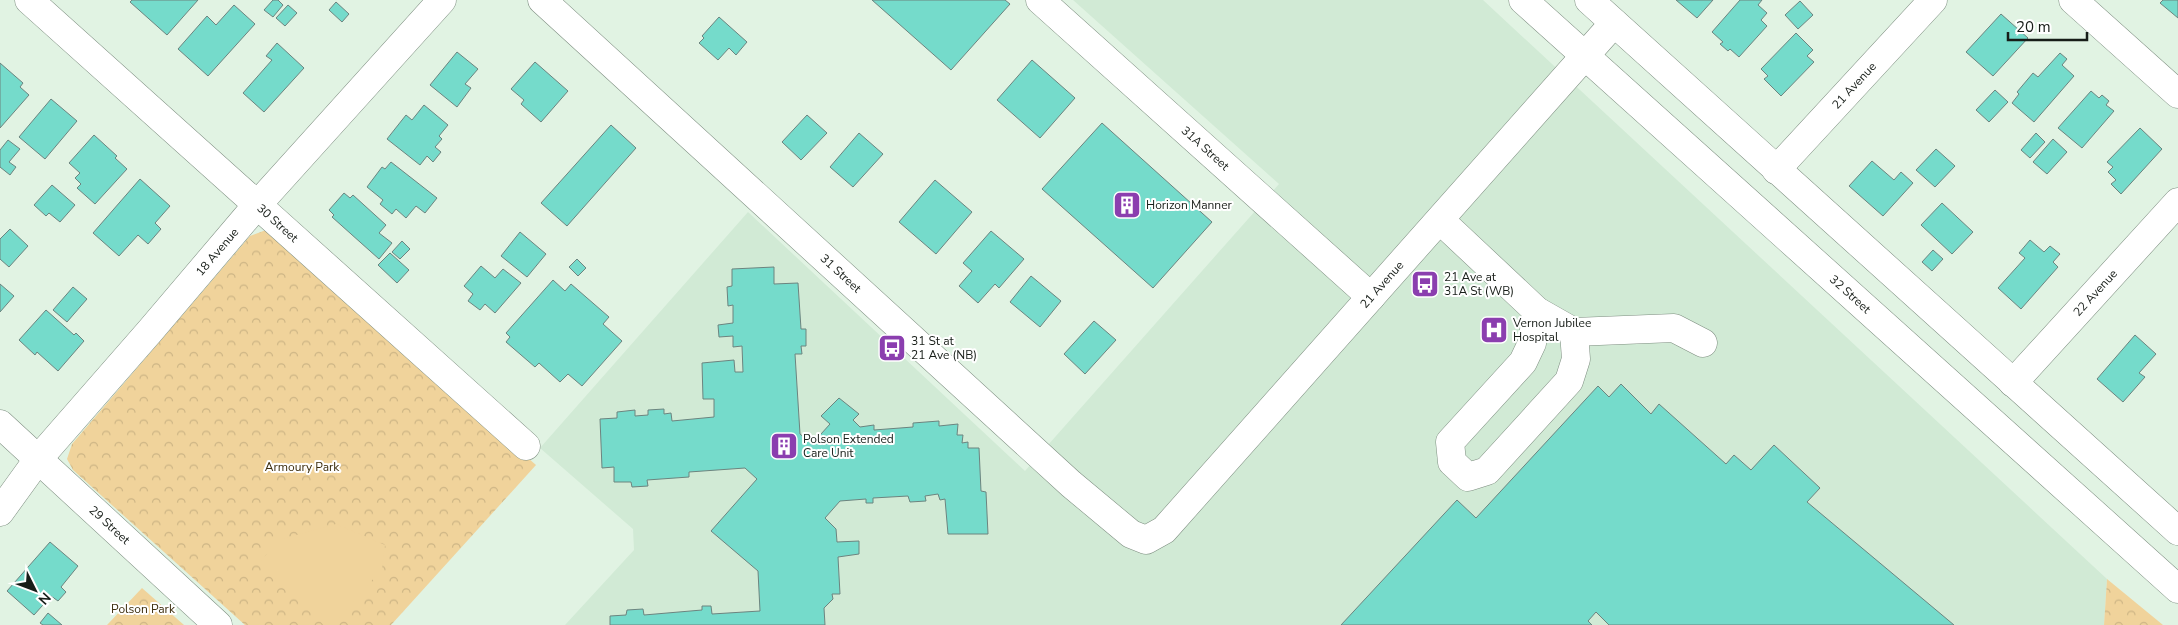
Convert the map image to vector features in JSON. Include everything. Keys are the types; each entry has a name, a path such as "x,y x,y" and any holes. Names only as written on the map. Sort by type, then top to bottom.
{"main road":[{"name":"30 Street","path":"29,0 526,446"},
{"name":"18 Avenue","path":"0,512 39,458 257,205 442,0"},
{"name":"31 Street","path":"542,0 1071,484 1131,534 1146,540"},
{"name":"31A Street","path":"1040,0 1371,297"},
{"name":"32 Street","path":"1523,0 2178,589"},
{"path":"1589,0 2178,531"},
{"name":"21 Avenue","path":"1776,170 1933,0"},
{"path":"2073,0 2178,94"},
{"name":"21 Avenue","path":"1146,540 1164,530 1614,23"},
{"name":"22 Avenue","path":"2013,383 2178,202"},
{"path":"1440,220 1537,311 1574,332 1674,328 1703,343"},
{"path":"1537,311 1532,343 1523,362 1450,442 1452,462 1468,477 1487,471 1569,381 1576,358 1574,332"},
{"name":"29 Street","path":"0,424 218,625"}],"shaded area":[{"name":"Vernon Jubilee Hospital","path":"1073,0 1483,0 2107,579 2104,625 565,625 634,550 633,529 540,448 748,212 1025,471 1279,184"}],"green space":[{"name":"Armoury Park","path":"266,230 279,239 536,465 391,625 245,625 73,470 67,459 72,444 250,236"},
{"path":"336,524 385,545 382,569 333,625 324,625 279,583 261,560 282,539"},
{"path":"2107,579 2163,625 2104,625"},
{"name":"Polson Park","path":"142,588 184,625 107,625"}],"building":[{"path":"132,0 198,0 167,35 130,2"},
{"path":"273,0 278,0 283,5 273,17 264,10"},
{"path":"872,0 1005,0 1010,4 951,70"},
{"path":"1676,0 1713,0 1697,18"},
{"path":"1740,0 1762,0 1758,5 1767,13 1761,20 1767,26 1739,57 1730,49 1728,51 1720,44 1723,42 1712,32"},
{"path":"2163,0 2178,0 2178,18 2160,3"},
{"path":"1800,1 1813,15 1798,29 1785,15"},
{"path":"336,2 349,14 342,22 329,10"},
{"path":"234,5 255,24 208,76 178,49 207,16 216,25"},
{"path":"288,5 297,13 285,26 276,18"},
{"path":"2001,14 2028,38 1993,76 1966,52"},
{"path":"719,17 747,42 736,55 729,48 718,60 699,43 704,38 702,36"},
{"path":"1796,33 1813,50 1807,56 1814,62 1781,96 1764,79 1768,76 1761,69"},
{"path":"277,43 304,68 264,112 243,93 272,60 266,56"},
{"path":"457,52 478,69 465,84 471,88 457,107 430,85"},
{"path":"2060,53 2067,59 2062,65 2074,76 2034,122 2012,103 2019,94 2017,92 2033,73 2038,77"},
{"path":"1032,60 1075,98 1040,138 997,100"},
{"path":"535,62 568,91 541,122 521,104 524,100 511,89"},
{"path":"0,63 23,83 20,87 29,95 0,128"},
{"path":"1995,90 2008,102 1989,122 1976,110"},
{"path":"2091,91 2099,98 2102,95 2109,101 2106,105 2114,111 2082,148 2058,128"},
{"path":"51,99 77,121 45,159 19,137"},
{"path":"424,105 448,125 439,136 442,139 435,147 441,152 433,162 427,156 420,165 387,139 406,115 412,120"},
{"path":"807,115 827,133 801,160 782,142"},
{"name":"Horizon Manner","path":"1102,123 1212,222 1153,288 1042,189"},
{"path":"611,125 636,148 567,226 541,203"},
{"path":"2140,128 2162,149 2121,194 2111,184 2116,180 2108,172 2113,167 2107,162"},
{"path":"859,133 883,154 853,187 830,167"},
{"path":"2036,133 2045,142 2030,158 2021,150"},
{"path":"94,135 117,156 115,158 127,169 95,204 77,188 81,184 75,178 80,173 69,163"},
{"path":"2053,139 2067,152 2047,174 2033,162"},
{"path":"8,140 20,149 9,162 16,167 10,175 0,167 0,150"},
{"path":"1936,149 1955,166 1935,187 1916,170"},
{"path":"1872,161 1894,180 1901,172 1913,183 1883,216 1849,186"},
{"path":"391,162 437,198 425,213 416,206 406,218 396,209 392,214 380,204 383,200 367,187 382,167 385,169"},
{"path":"140,179 170,206 155,223 161,229 148,244 138,235 119,256 93,233"},
{"path":"935,180 972,212 936,254 899,222"},
{"path":"52,185 75,205 60,222 49,213 46,216 34,205"},
{"path":"344,193 350,198 353,195 386,225 379,233 392,243 379,259 332,217 334,215 329,210"},
{"path":"1942,203 1973,232 1952,254 1921,225"},
{"path":"10,229 28,246 9,267 0,259 0,239"},
{"path":"991,231 1024,259 999,288 995,284 978,303 959,286 972,271 963,263"},
{"path":"520,232 546,254 527,277 501,256"},
{"path":"2030,240 2044,252 2050,246 2060,254 2053,262 2058,267 2021,309 1998,288 2025,258 2019,253"},
{"path":"402,241 410,249 400,259 392,252"},
{"path":"1933,250 1943,259 1932,271 1922,262"},
{"path":"390,253 409,270 397,283 378,265"},
{"path":"577,259 586,268 578,276 569,267"},
{"path":"481,266 495,278 503,269 521,283 495,313 485,304 480,310 468,301 473,294 464,286"},
{"name":"Polson Extended Care Unit","path":"774,267 774,284 798,283 801,329 806,329 806,346 801,346 802,354 795,354 800,434 812,444 830,424 821,416 839,398 859,414 853,420 860,427 874,425 874,430 913,427 913,423 939,421 939,426 958,424 957,435 963,435 962,443 968,442 968,448 979,448 981,491 986,492 988,534 948,534 945,499 940,500 938,494 925,496 926,501 910,502 908,496 873,498 873,503 866,503 866,499 840,501 825,518 836,529 837,542 859,541 859,554 838,557 840,594 832,594 833,599 824,608 825,625 610,625 610,616 626,615 627,610 643,609 644,615 702,610 702,606 711,606 712,614 760,611 758,571 711,531 757,479 745,468 689,472 689,477 647,480 648,486 632,487 631,482 614,482 614,467 602,468 600,419 617,418 617,412 635,410 635,416 648,415 648,410 664,409 664,414 671,413 672,421 714,417 714,399 703,399 702,363 734,360 735,372 743,372 742,346 733,347 733,336 719,337 718,325 733,323 733,305 728,306 727,287 732,286 732,269"},
{"path":"1031,276 1061,301 1040,327 1010,302"},
{"path":"553,280 565,291 571,284 609,317 603,324 622,341 582,386 568,374 560,382 539,363 535,367 506,342 510,337 506,333"},
{"path":"0,284 14,296 0,312"},
{"path":"73,287 87,299 67,322 53,310"},
{"path":"46,310 74,335 76,333 84,341 58,371 37,352 35,355 19,340"},
{"path":"1094,321 1116,340 1085,374 1064,354"},
{"path":"2135,335 2156,354 2139,373 2145,377 2123,402 2097,379"},
{"path":"1621,384 1651,414 1659,404 1726,464 1734,455 1751,470 1774,445 1820,488 1807,502 1954,625 1609,625 1596,612 1588,621 1592,625 1341,625 1457,500 1476,518 1598,386 1609,397"},
{"path":"50,542 78,566 61,587 66,592 58,601 51,596 34,615 7,591"},
{"path":"48,613 62,625 43,625 40,623"}],"place":[{"name":"Horizon Manner","path":"1127,205"},
{"name":"21 Ave at 31A St (WB)","path":"1425,284"},
{"name":"Vernon Jubilee Hospital","path":"1494,330"},
{"name":"31 St at 21 Ave (NB)","path":"892,348"},
{"name":"Polson Extended Care Unit","path":"784,446"}]}
